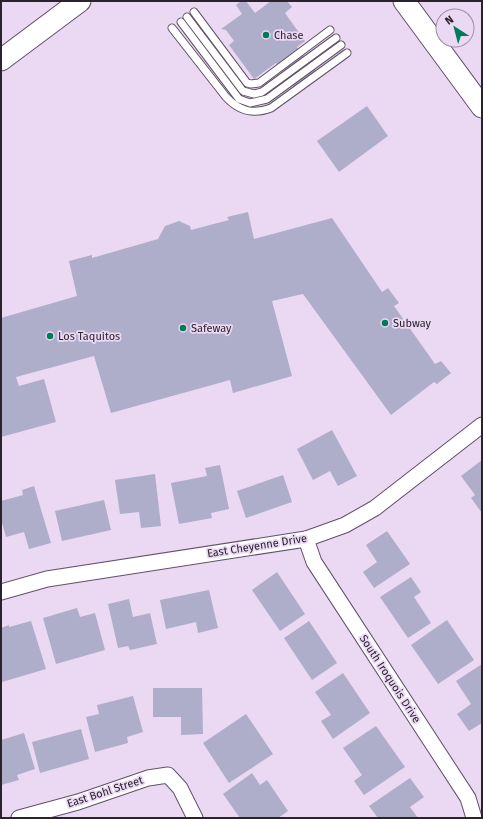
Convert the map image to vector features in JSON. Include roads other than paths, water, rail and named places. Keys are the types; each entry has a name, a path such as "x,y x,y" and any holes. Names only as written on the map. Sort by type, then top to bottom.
{"main road":[{"path":"1,60 80,1"},
{"path":"404,1 482,107"}],"street":[{"name":"East Cheyenne Drive","path":"1,592 46,579 306,539 345,525 375,508 482,425"},
{"name":"South Iroquois Drive","path":"306,539 314,562 468,798 474,818"},
{"name":"East Bohl Street","path":"19,818 78,802 148,778 168,775 180,788 196,818"}],"lane":[{"path":"194,12 247,83 251,84 259,83 330,30"},
{"path":"187,17 243,90 254,94 262,92 336,38"},
{"path":"180,22 239,99 250,103 267,99 341,45"},
{"path":"172,28 233,105 239,109 251,112 263,111 271,108 346,53"}],"place":[{"name":"Chase","path":"266,35"},
{"name":"Subway","path":"385,323"},
{"name":"Safeway","path":"183,328"},
{"name":"Los Taquitos","path":"50,336"}]}
